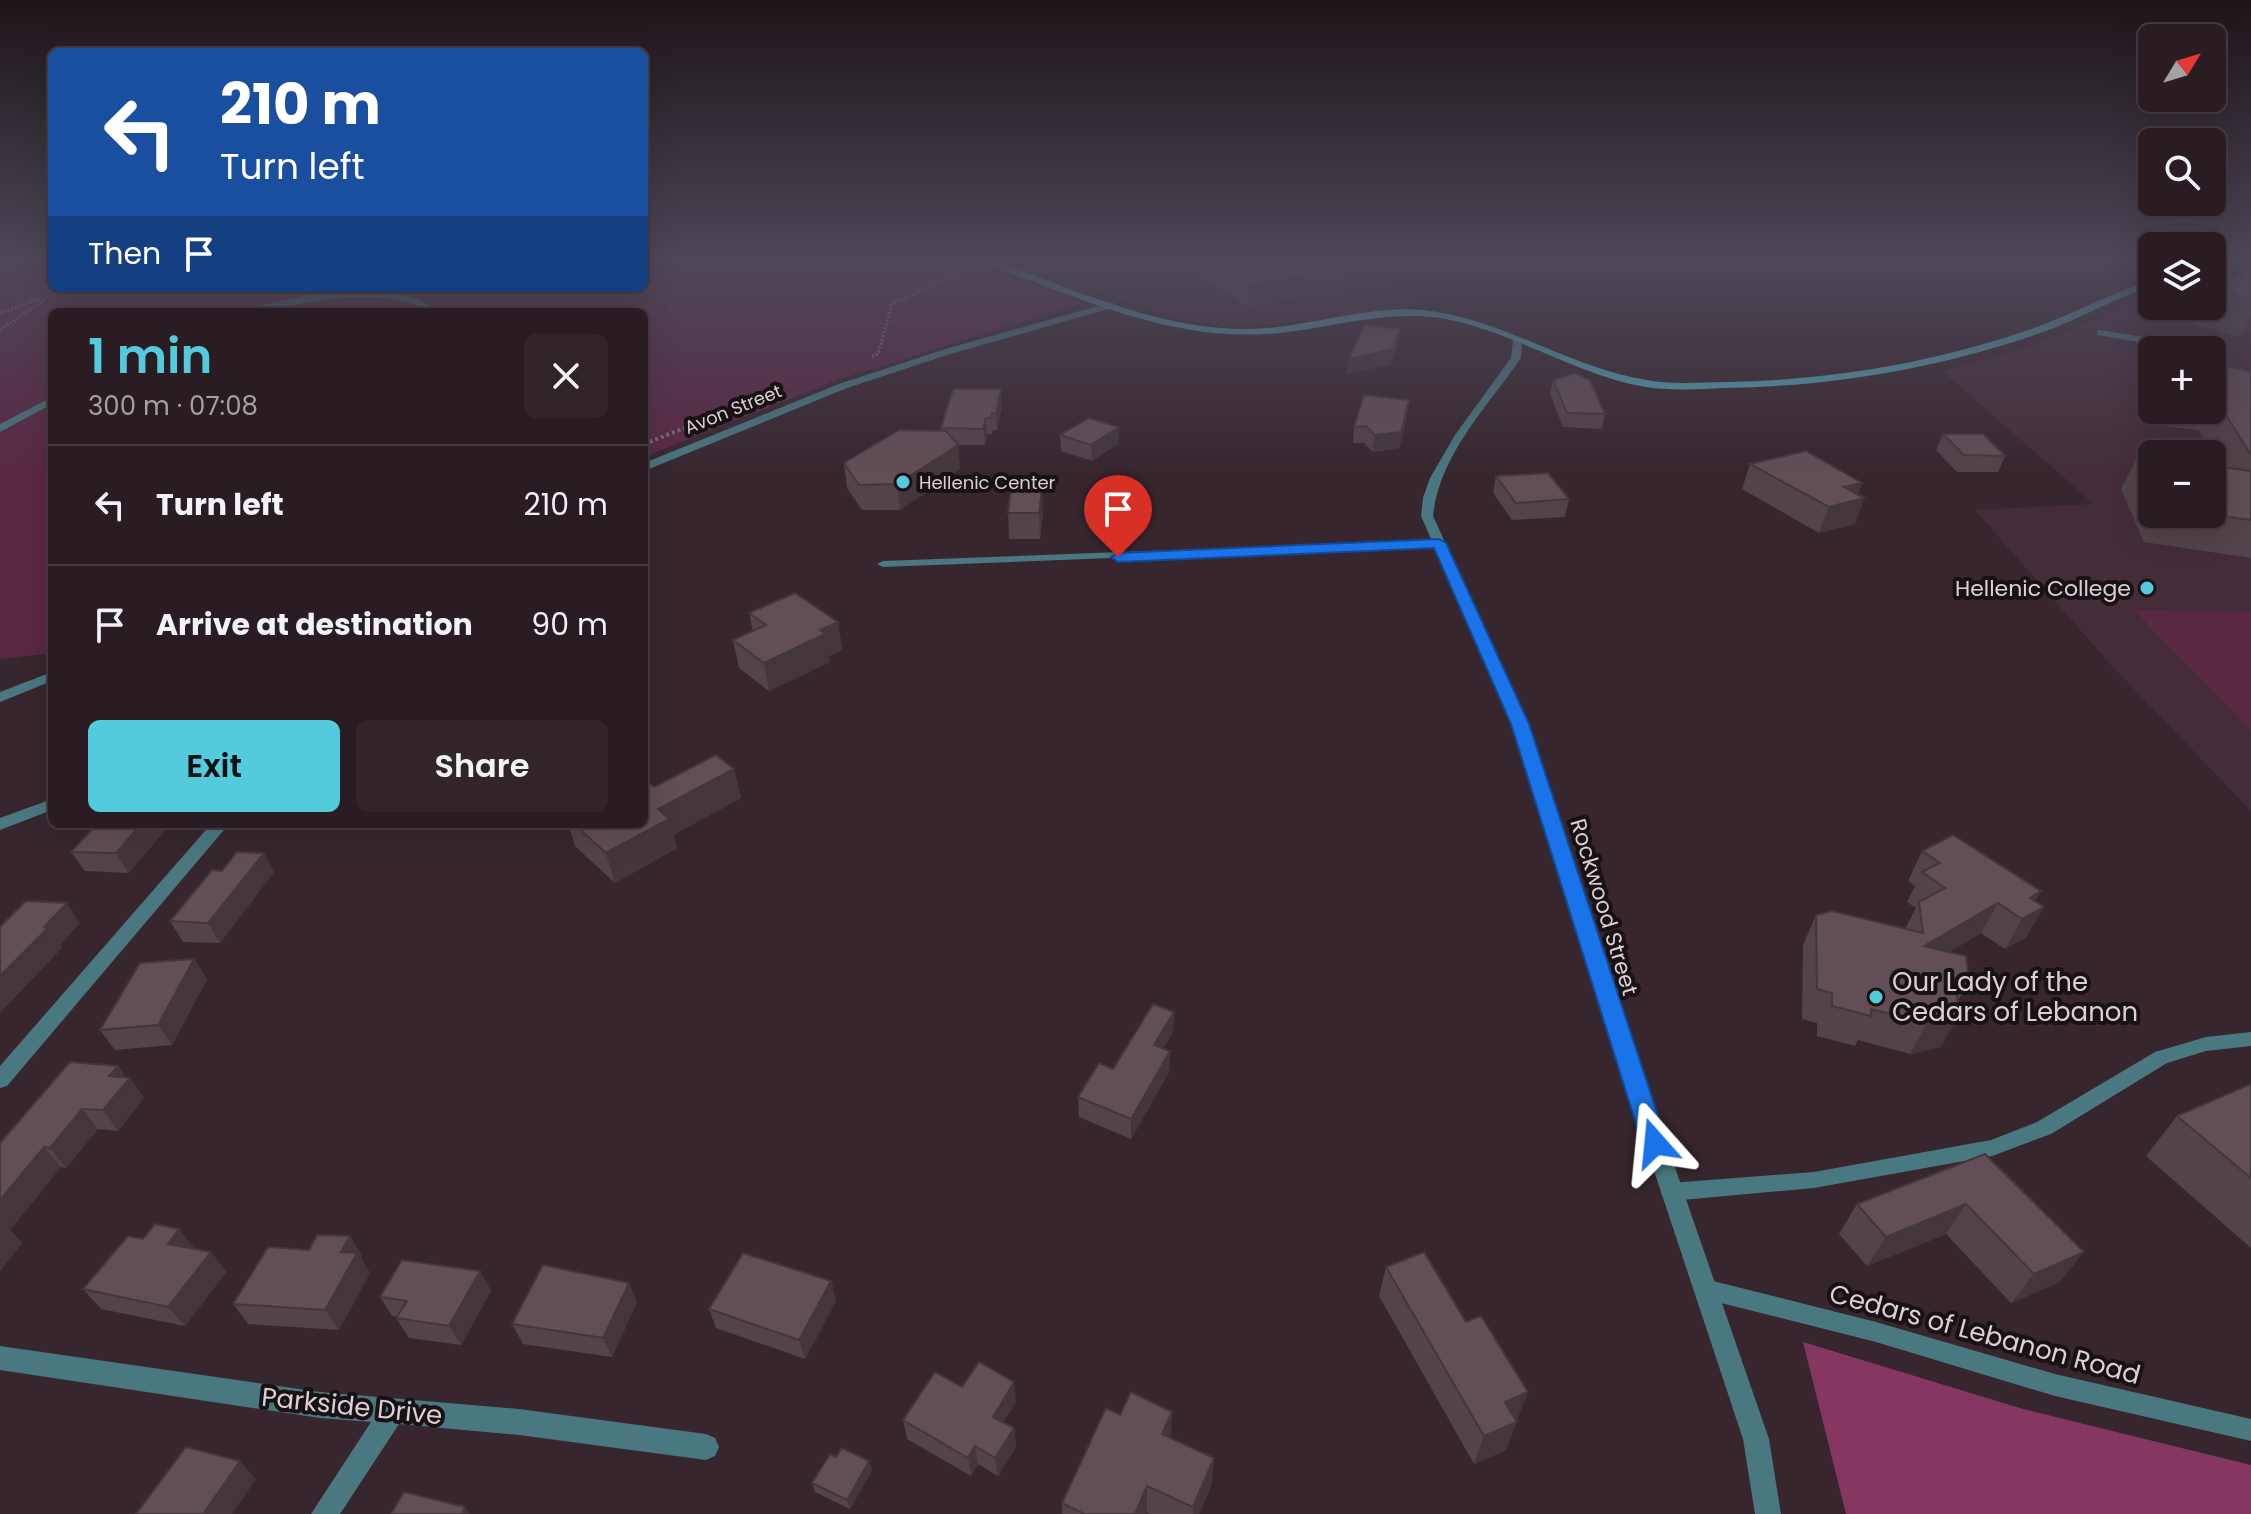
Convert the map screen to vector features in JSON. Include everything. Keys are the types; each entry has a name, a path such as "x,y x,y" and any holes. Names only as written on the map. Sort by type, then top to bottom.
{"main road":[{"path":"1491,333 1577,367 1649,384 1772,385 1853,379 1902,371 2030,333"}],"street":[{"name":"Avon Street","path":"648,465 843,386 1014,333"},
{"name":"Rockwood Street","path":"1517,342 1516,358 1446,457 1426,500 1427,516 1520,724 1671,1192 1756,1439 1768,1514"},
{"path":"0,429 48,402"},
{"path":"0,697 48,678"},
{"path":"0,824 48,806"},
{"path":"0,1080 218,828"},
{"name":"Parkside Drive","path":"0,1358 110,1377 392,1413 519,1422 706,1447"},
{"path":"324,1514 392,1413"}],"lane":[{"path":"2100,333 2138,339"},
{"path":"883,564 1439,543"},
{"path":"1671,1192 1814,1180 1992,1148 2044,1128 2161,1057 2206,1044 2251,1039"},
{"name":"Cedars of Lebanon Road","path":"1705,1289 1876,1332 2055,1385 2251,1430"}],"path":[{"path":"865,359 878,354 884,333"},
{"path":"648,442 751,402"}],"shaded area":[{"path":"0,333 48,333 48,653 0,659"},
{"path":"648,333 988,333 837,380 648,455"},
{"name":"Hellenic College","path":"2064,333 2251,333 2251,811 2112,666 1975,510 2094,504 1942,371 2012,353"},
{"path":"2134,610 2251,612 2251,730"},
{"path":"1803,1342 2023,1409 2251,1465 2251,1514 1846,1514"}],"building":[{"path":"1361,333 1399,333 1393,349 1349,359"},
{"path":"2226,368 2251,372 2251,455 2226,415"},
{"path":"1575,373 1590,380 1605,414 1567,413 1553,380"},
{"path":"953,389 1001,389 996,414 992,413 991,418 986,418 983,429 941,428"},
{"path":"1364,395 1409,400 1401,432 1375,435 1366,426 1354,427"},
{"path":"1089,418 1119,427 1091,445 1060,435"},
{"path":"899,430 946,431 958,445 897,484 859,485 844,463"},
{"path":"1943,434 1983,434 2005,456 1964,455"},
{"path":"1806,451 1862,483 1844,487 1864,498 1829,507 1750,464"},
{"path":"2226,468 2251,471 2251,520 2226,517"},
{"path":"1548,473 1569,499 1516,503 1496,476"},
{"path":"1011,489 1042,489 1039,513 1008,513"},
{"path":"795,593 838,622 820,630 825,634 764,663 733,640 766,625 749,613"},
{"path":"716,755 734,769 658,809 669,819 606,853 578,828 648,828 648,782 654,787"},
{"path":"93,828 138,828 116,853 71,852"},
{"path":"1953,835 2041,891 2030,898 2044,907 2022,919 1998,903 1924,946 1966,956 1969,981 1955,978 1959,1016 1927,1023 1871,1009 1871,1016 1832,1006 1832,993 1817,989 1816,915 1832,911 1923,933 1919,902 1945,888 1922,872 1940,863 1922,851"},
{"path":"237,852 264,853 208,923 170,921 212,870 222,871"},
{"path":"26,901 67,903 44,927 48,928 0,976 0,927"},
{"path":"194,959 158,1025 100,1030 140,963"},
{"path":"1153,1004 1174,1012 1154,1045 1170,1051 1131,1119 1078,1097 1099,1063 1113,1069"},
{"path":"70,1062 118,1066 109,1076 130,1078 103,1110 82,1109 50,1148 44,1147 0,1200 0,1143"},
{"path":"2251,1084 2251,1178 2177,1116"},
{"path":"1985,1154 2084,1252 2034,1274 1966,1204 1886,1237 1857,1204"},
{"path":"155,1224 179,1229 168,1244 211,1252 168,1307 83,1289 128,1236 143,1239"},
{"path":"317,1235 350,1236 341,1252 357,1253 325,1310 233,1304 268,1247 309,1250"},
{"path":"1424,1252 1466,1322 1481,1316 1528,1392 1505,1402 1517,1422 1484,1436 1386,1267"},
{"path":"743,1253 831,1281 799,1340 709,1309"},
{"path":"402,1260 480,1271 449,1326 396,1318 407,1301 380,1297"},
{"path":"543,1265 629,1283 603,1338 512,1324"},
{"path":"979,1362 1014,1382 993,1417 1014,1428 995,1458 975,1446 968,1458 903,1420 935,1372 962,1387"},
{"path":"1131,1392 1172,1412 1162,1434 1214,1458 1193,1507 1147,1486 1135,1514 1084,1514 1062,1503 1106,1408 1120,1415"},
{"path":"186,1447 240,1461 203,1514 136,1514"},
{"path":"842,1448 869,1461 847,1500 812,1483 830,1454 836,1457"},
{"path":"404,1492 465,1507 462,1514 391,1514"}],"place":[{"name":"Hellenic Center","path":"903,482"},
{"name":"Hellenic College","path":"2147,588"},
{"name":"Our Lady of the Cedars of Lebanon","path":"1876,997"}],"route":[{"path":"1118,557 1439,543 1520,724 1655,1143"}]}
